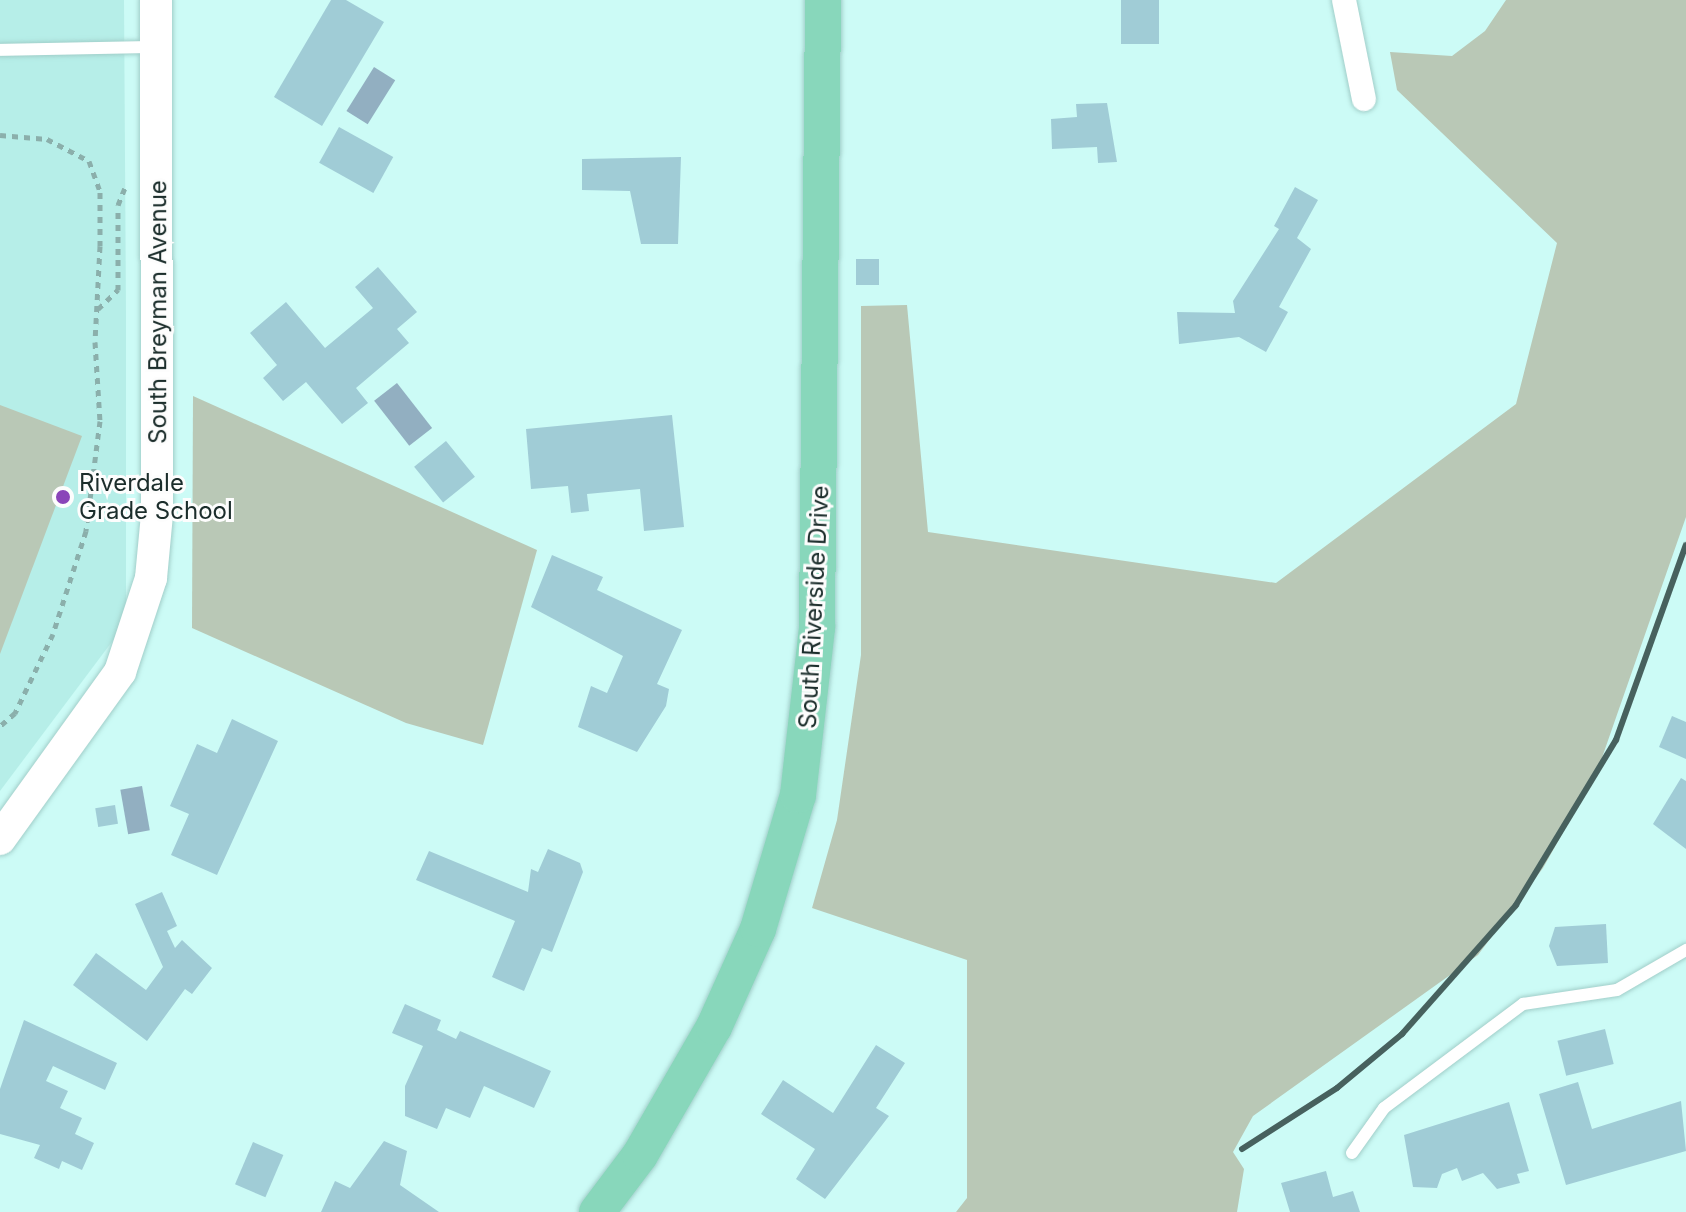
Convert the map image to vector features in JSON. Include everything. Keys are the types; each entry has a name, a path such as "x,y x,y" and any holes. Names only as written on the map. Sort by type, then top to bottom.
{"main road":[{"name":"South Riverside Drive","path":"597,1212 640,1155 714,1027 758,929 798,795 816,653 823,0"}],"street":[{"name":"South Breyman Avenue","path":"4,825 108,691 146,601 157,515 156,0"},
{"path":"1344,0 1364,99"}],"lane":[{"path":"0,50 157,47"},
{"path":"1352,1153 1384,1108 1523,1004 1617,990 1686,950"}],"path":[{"path":"0,135 52,141 93,167 100,192 100,429 86,531 53,634 15,713 0,726"},
{"path":"98,309 118,290 119,198 131,181 158,179"}],"shaded area":[{"name":"Riverdale Grade School","path":"0,0 124,0 126,623 0,791"},
{"path":"374,67 395,80 368,124 346,111"},
{"path":"397,383 432,428 409,446 374,401"},
{"path":"142,786 150,830 128,834 120,790"}],"green space":[{"path":"1506,0 1686,0 1686,517 1597,772 1543,868 1478,955 1253,1116 1233,1152 1244,1169 1237,1212 956,1212 967,1198 967,960 812,908 837,820 861,655 861,306 907,305 928,532 1276,583 1516,404 1557,243 1397,90 1390,52 1452,56 1485,31"},
{"path":"193,396 537,550 483,745 406,723 192,628"},
{"path":"0,405 82,436 0,654"}],"building":[{"path":"331,0 346,0 384,22 322,126 274,97"},
{"path":"1121,0 1159,0 1159,44 1121,44"},
{"path":"1107,103 1117,162 1098,163 1097,147 1052,149 1051,119 1077,117 1076,104"},
{"path":"339,127 393,157 373,193 319,163"},
{"path":"681,157 678,244 641,244 630,191 582,190 582,159"},
{"path":"1295,187 1318,200 1297,238 1311,249 1279,307 1288,312 1266,352 1239,337 1179,344 1177,312 1235,313 1233,301 1279,229 1274,226"},
{"path":"856,259 879,259 879,285 856,285"},
{"path":"378,267 417,312 397,329 409,343 356,388 368,403 342,424 306,382 283,401 263,378 277,365 250,333 286,302 325,348 373,308 355,287"},
{"path":"672,415 684,527 644,531 640,489 587,494 589,511 571,513 568,486 531,489 526,429"},
{"path":"446,441 475,477 443,503 414,467"},
{"path":"552,555 603,577 597,590 682,630 657,684 669,689 666,706 637,752 578,727 591,686 607,693 623,656 531,607"},
{"path":"1672,716 1686,722 1686,759 1659,747"},
{"path":"232,719 278,741 217,875 171,855 189,814 170,806 197,744 217,753"},
{"path":"1681,778 1686,781 1686,849 1653,824"},
{"path":"115,805 118,824 98,827 95,808"},
{"path":"548,849 580,863 583,872 552,952 542,948 524,991 492,977 515,921 416,880 429,851 528,892 531,869 538,872"},
{"path":"162,892 177,926 167,931 175,948 182,940 212,968 192,994 185,989 147,1041 73,985 96,953 146,990 163,967 135,904"},
{"path":"1606,924 1608,963 1557,966 1549,946 1555,927"},
{"path":"405,1004 441,1020 437,1030 456,1039 460,1031 551,1071 534,1108 484,1086 470,1118 446,1108 437,1129 405,1116 405,1086 423,1046 392,1033"},
{"path":"24,1020 117,1063 105,1090 53,1066 46,1081 68,1091 60,1108 82,1118 75,1134 94,1143 82,1170 62,1161 59,1169 34,1158 40,1145 0,1134 0,1089"},
{"path":"1605,1029 1614,1064 1566,1076 1557,1041"},
{"path":"876,1045 905,1063 876,1108 889,1116 825,1199 796,1179 815,1149 761,1114 783,1080 833,1113"},
{"path":"1578,1082 1592,1129 1681,1101 1686,1151 1566,1185 1539,1094"},
{"path":"1509,1102 1529,1171 1517,1174 1520,1183 1497,1189 1483,1173 1462,1181 1457,1168 1442,1174 1437,1188 1413,1187 1404,1135"},
{"path":"384,1141 407,1151 400,1185 439,1212 321,1212 335,1181 350,1188"},
{"path":"253,1142 283,1155 265,1197 235,1184"},
{"path":"1326,1171 1333,1197 1353,1191 1360,1212 1290,1212 1281,1183"}],"railway":[{"path":"1242,1149 1337,1088 1402,1034 1516,905 1616,740 1686,545"}],"place":[{"name":"Riverdale Grade School","path":"63,497"}]}
